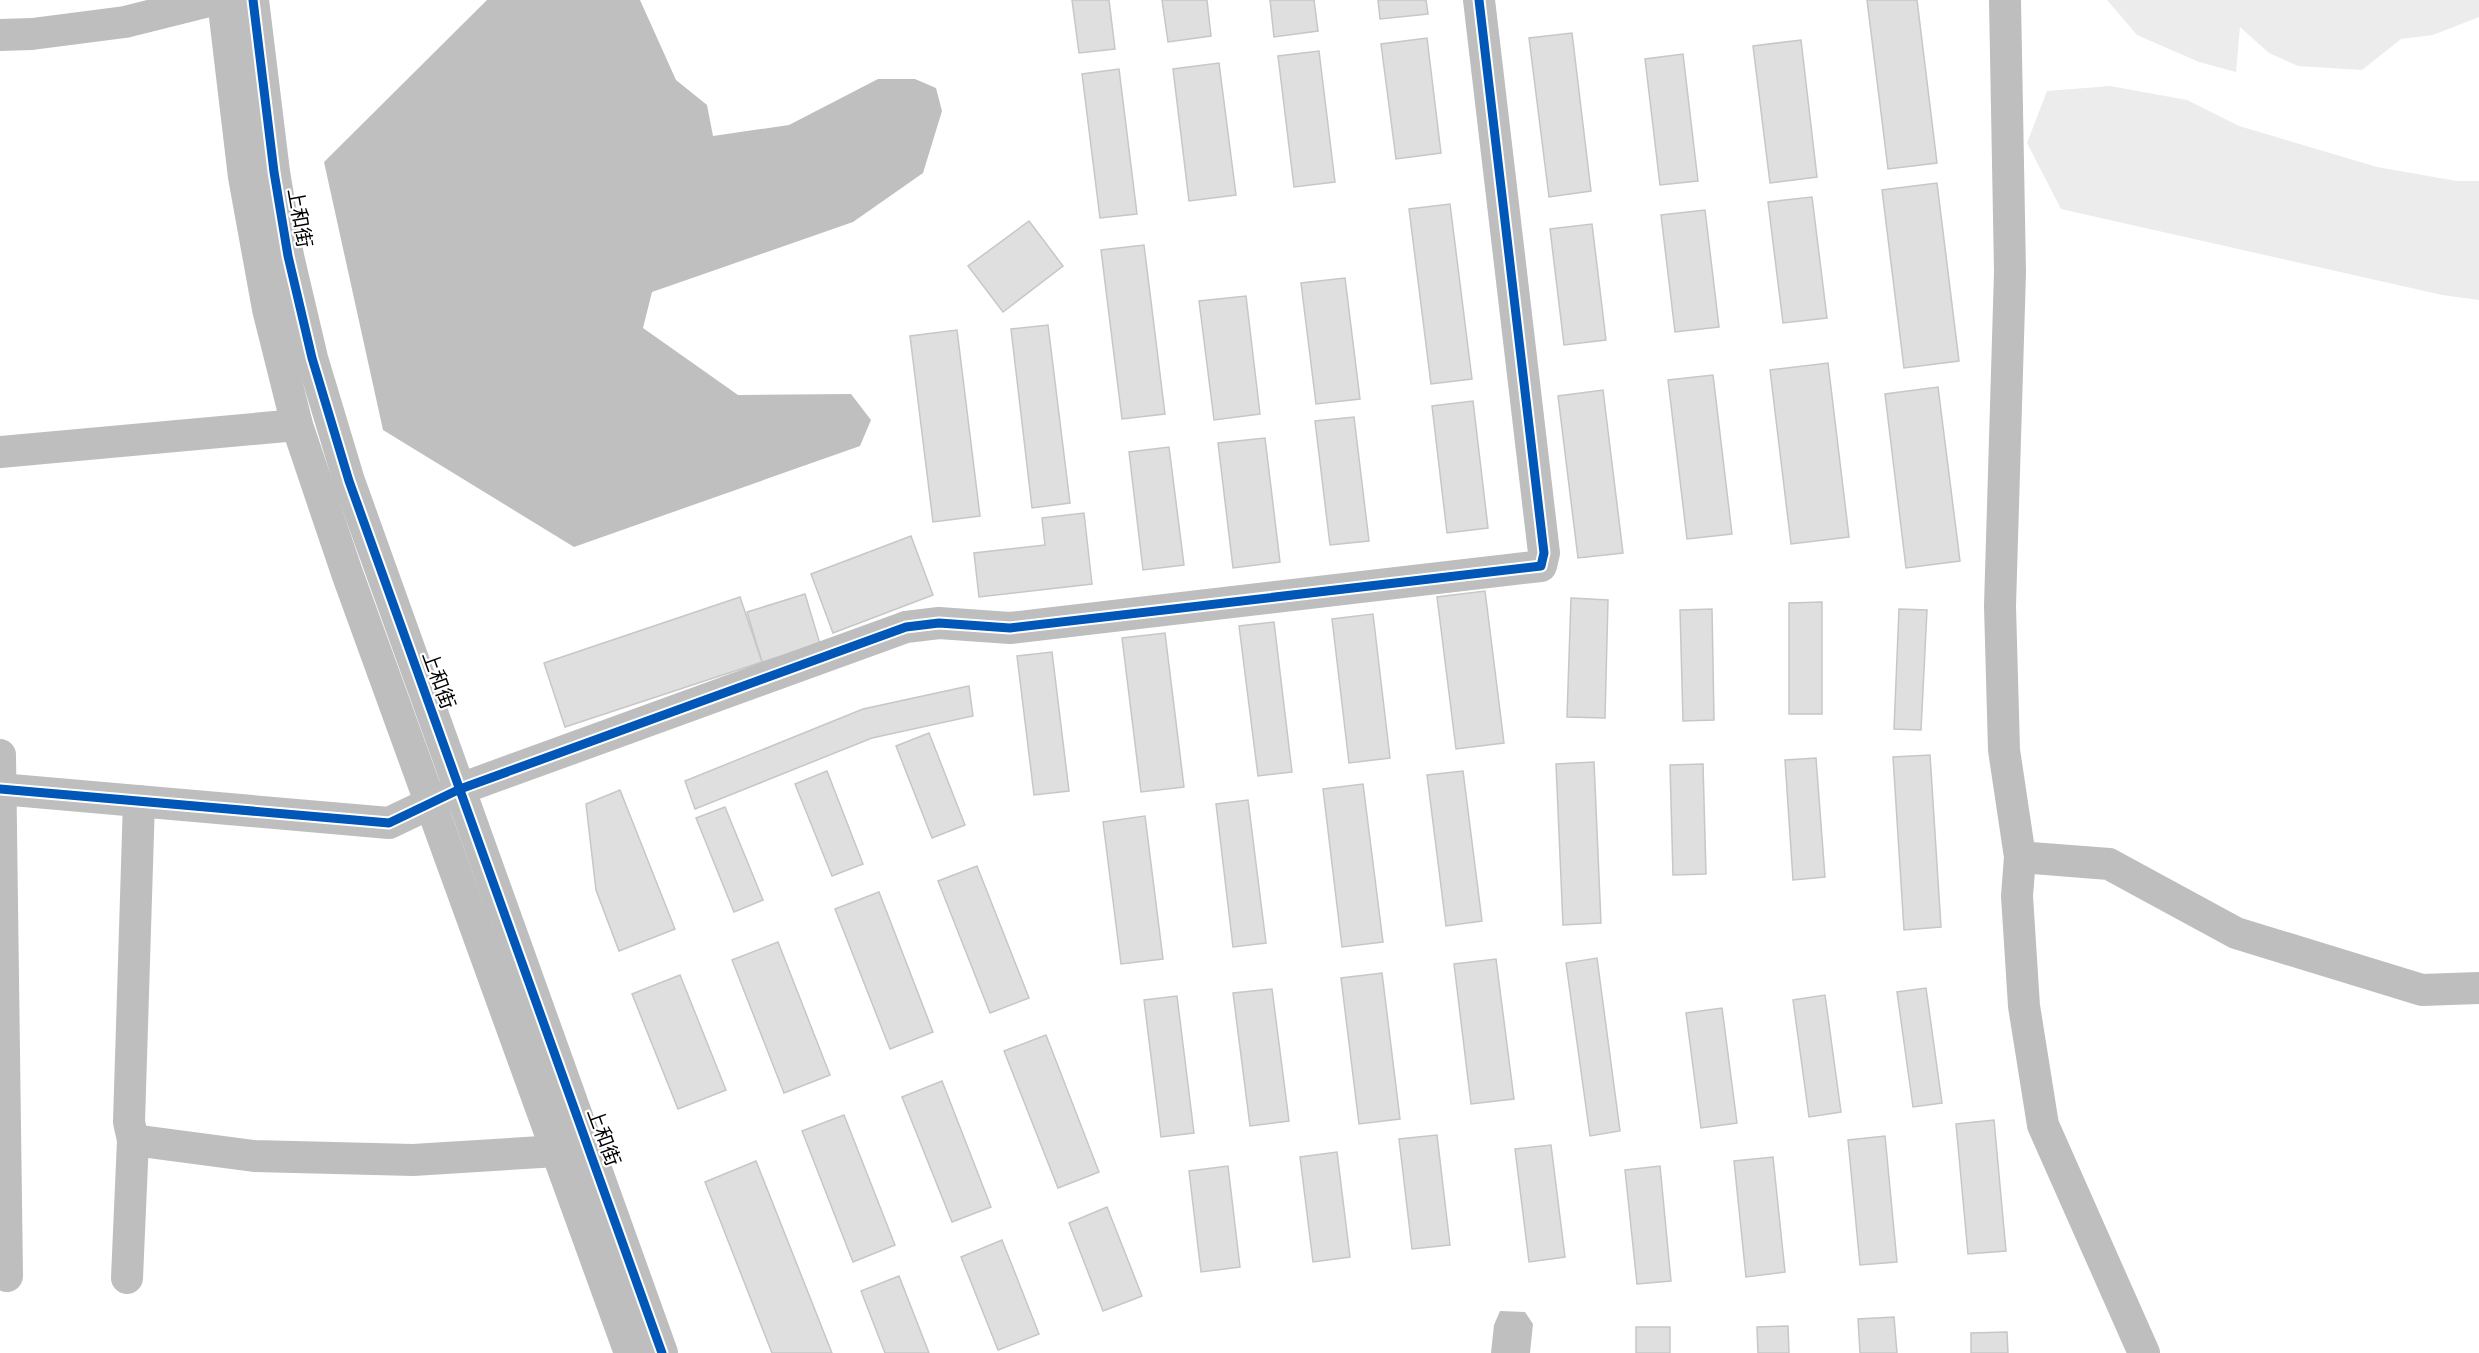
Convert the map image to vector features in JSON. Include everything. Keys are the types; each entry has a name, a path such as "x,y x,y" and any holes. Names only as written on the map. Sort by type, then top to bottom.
{"street":[{"path":"0,35 32,34 125,22 213,0"},
{"path":"223,0 244,177 268,309 297,425 347,573 630,1353"},
{"name":"上和街","path":"253,0 274,172 288,256 312,358 349,481 663,1353"},
{"path":"1,789 388,823 460,789 906,627 939,622 1010,628 1541,566 1544,553 1479,0"},
{"path":"2005,0 2010,272 2000,606 2004,750 2020,857 2017,896 2024,1006 2043,1125 2144,1353"},
{"path":"0,452 297,425"},
{"path":"0,755 7,1276"},
{"path":"127,1278 133,1140 129,1122 139,801"},
{"path":"2020,857 2109,864 2236,933 2422,990 2479,988"},
{"path":"133,1140 254,1156 413,1160 557,1151"}],"shaded area":[{"path":"487,0 640,0 676,80 707,105 713,136 789,125 878,79 915,79 936,88 942,111 923,173 853,222 652,292 643,328 738,395 851,394 871,420 860,446 574,547 383,430 324,162"},
{"path":"2107,0 2479,0 2479,17 2433,35 2401,39 2362,70 2298,66 2269,53 2240,27 2236,72 2199,62 2137,35"},
{"path":"2110,86 2187,100 2239,126 2377,167 2457,181 2479,181 2479,300 2442,295 2061,209 2027,143 2047,91"},
{"path":"1500,1311 1525,1312 1533,1324 1530,1353 1491,1353 1494,1325"}],"building":[{"path":"1072,0 1109,0 1115,49 1079,53"},
{"path":"1162,0 1207,0 1211,36 1168,42"},
{"path":"1270,0 1314,0 1318,31 1274,37"},
{"path":"1378,0 1426,0 1428,14 1380,19"},
{"path":"1867,0 1917,0 1937,163 1888,169"},
{"path":"1572,33 1591,191 1549,197 1529,38"},
{"path":"1427,38 1441,153 1396,159 1381,44"},
{"path":"1801,40 1817,177 1770,183 1753,46"},
{"path":"1319,51 1335,182 1294,187 1278,56"},
{"path":"1683,54 1698,181 1660,185 1645,59"},
{"path":"1219,63 1236,195 1189,201 1173,69"},
{"path":"1119,69 1137,214 1100,218 1082,74"},
{"path":"1937,183 1959,361 1904,368 1882,190"},
{"path":"1812,197 1827,318 1783,323 1768,202"},
{"path":"1450,204 1472,379 1431,384 1409,209"},
{"path":"1705,210 1719,327 1675,332 1661,215"},
{"path":"1029,221 1063,266 1003,312 968,266"},
{"path":"1592,224 1606,340 1564,345 1550,229"},
{"path":"1144,245 1165,414 1122,419 1101,250"},
{"path":"1345,278 1360,399 1316,404 1301,283"},
{"path":"1246,296 1260,414 1214,420 1199,301"},
{"path":"1048,325 1070,503 1032,508 1011,329"},
{"path":"957,330 980,516 933,522 910,336"},
{"path":"1828,363 1849,537 1791,544 1770,370"},
{"path":"1713,375 1732,534 1687,539 1668,380"},
{"path":"1938,387 1960,561 1906,568 1885,394"},
{"path":"1603,390 1623,553 1578,558 1558,396"},
{"path":"1473,401 1488,528 1447,533 1432,406"},
{"path":"1354,417 1369,541 1330,545 1315,421"},
{"path":"1265,438 1280,562 1233,568 1218,443"},
{"path":"1169,447 1184,565 1143,570 1129,452"},
{"path":"1084,513 1092,584 979,597 974,553 1045,545 1042,518"},
{"path":"911,536 933,595 833,633 811,574"},
{"path":"1485,591 1504,743 1456,749 1437,597"},
{"path":"805,594 820,644 762,662 747,612"},
{"path":"740,597 762,662 565,727 544,663"},
{"path":"1571,598 1608,600 1605,718 1567,717"},
{"path":"1822,602 1822,714 1789,714 1789,603"},
{"path":"1712,609 1714,720 1683,721 1680,610"},
{"path":"1899,609 1927,610 1921,730 1894,729"},
{"path":"1373,614 1390,758 1349,763 1332,619"},
{"path":"1274,622 1292,772 1258,776 1239,626"},
{"path":"1165,633 1184,787 1141,792 1122,638"},
{"path":"1052,652 1069,791 1034,795 1017,656"},
{"path":"969,686 973,716 872,738 695,809 685,781 863,709"},
{"path":"929,733 965,825 932,838 896,746"},
{"path":"1930,755 1941,927 1904,930 1893,757"},
{"path":"1816,758 1825,877 1793,880 1785,760"},
{"path":"1594,762 1601,923 1563,925 1556,764"},
{"path":"1703,764 1706,874 1673,875 1670,765"},
{"path":"827,771 863,864 832,876 795,784"},
{"path":"1463,771 1482,921 1446,926 1427,775"},
{"path":"1363,784 1383,942 1342,947 1323,789"},
{"path":"620,790 675,929 619,951 596,890 586,804"},
{"path":"1248,800 1266,943 1233,947 1216,804"},
{"path":"725,807 763,900 734,912 696,818"},
{"path":"1145,816 1163,959 1121,964 1103,822"},
{"path":"977,866 1029,998 990,1013 938,881"},
{"path":"879,892 933,1032 890,1049 835,909"},
{"path":"778,942 830,1075 784,1093 732,960"},
{"path":"1597,958 1620,1131 1590,1136 1566,963"},
{"path":"1496,959 1514,1099 1471,1104 1454,964"},
{"path":"1382,973 1400,1119 1359,1124 1341,978"},
{"path":"680,975 726,1090 678,1109 632,994"},
{"path":"1926,988 1942,1103 1913,1107 1897,992"},
{"path":"1272,989 1289,1121 1250,1126 1233,993"},
{"path":"1825,995 1841,1112 1809,1117 1793,1000"},
{"path":"1177,996 1194,1133 1161,1137 1144,1000"},
{"path":"1722,1008 1737,1123 1701,1128 1686,1013"},
{"path":"1046,1035 1099,1172 1058,1188 1004,1051"},
{"path":"942,1081 991,1207 952,1222 902,1097"},
{"path":"844,1115 895,1245 853,1262 802,1131"},
{"path":"1994,1120 2006,1251 1968,1254 1956,1124"},
{"path":"1437,1135 1450,1245 1412,1249 1399,1139"},
{"path":"1885,1136 1897,1262 1860,1265 1848,1140"},
{"path":"1551,1145 1565,1257 1529,1262 1515,1149"},
{"path":"1337,1152 1350,1257 1313,1262 1300,1157"},
{"path":"1773,1157 1785,1272 1746,1277 1734,1161"},
{"path":"756,1161 832,1353 772,1353 705,1182"},
{"path":"1228,1166 1240,1267 1201,1272 1189,1171"},
{"path":"1660,1166 1671,1281 1637,1284 1625,1170"},
{"path":"1107,1207 1142,1296 1103,1311 1069,1223"},
{"path":"1002,1240 1039,1334 998,1350 961,1257"},
{"path":"899,1276 929,1353 885,1353 861,1291"},
{"path":"1894,1317 1897,1353 1860,1353 1858,1319"},
{"path":"1788,1326 1789,1353 1758,1353 1757,1327"},
{"path":"1636,1327 1670,1327 1670,1353 1636,1353"},
{"path":"2007,1332 2008,1353 1971,1353 1971,1333"}],"cycle path":[{"path":"253,0 274,172 288,256 312,358 349,481 662,1353"},
{"path":"0,789 389,823 460,789 906,627 939,623 1010,628 1541,566 1544,553 1479,0"}]}
